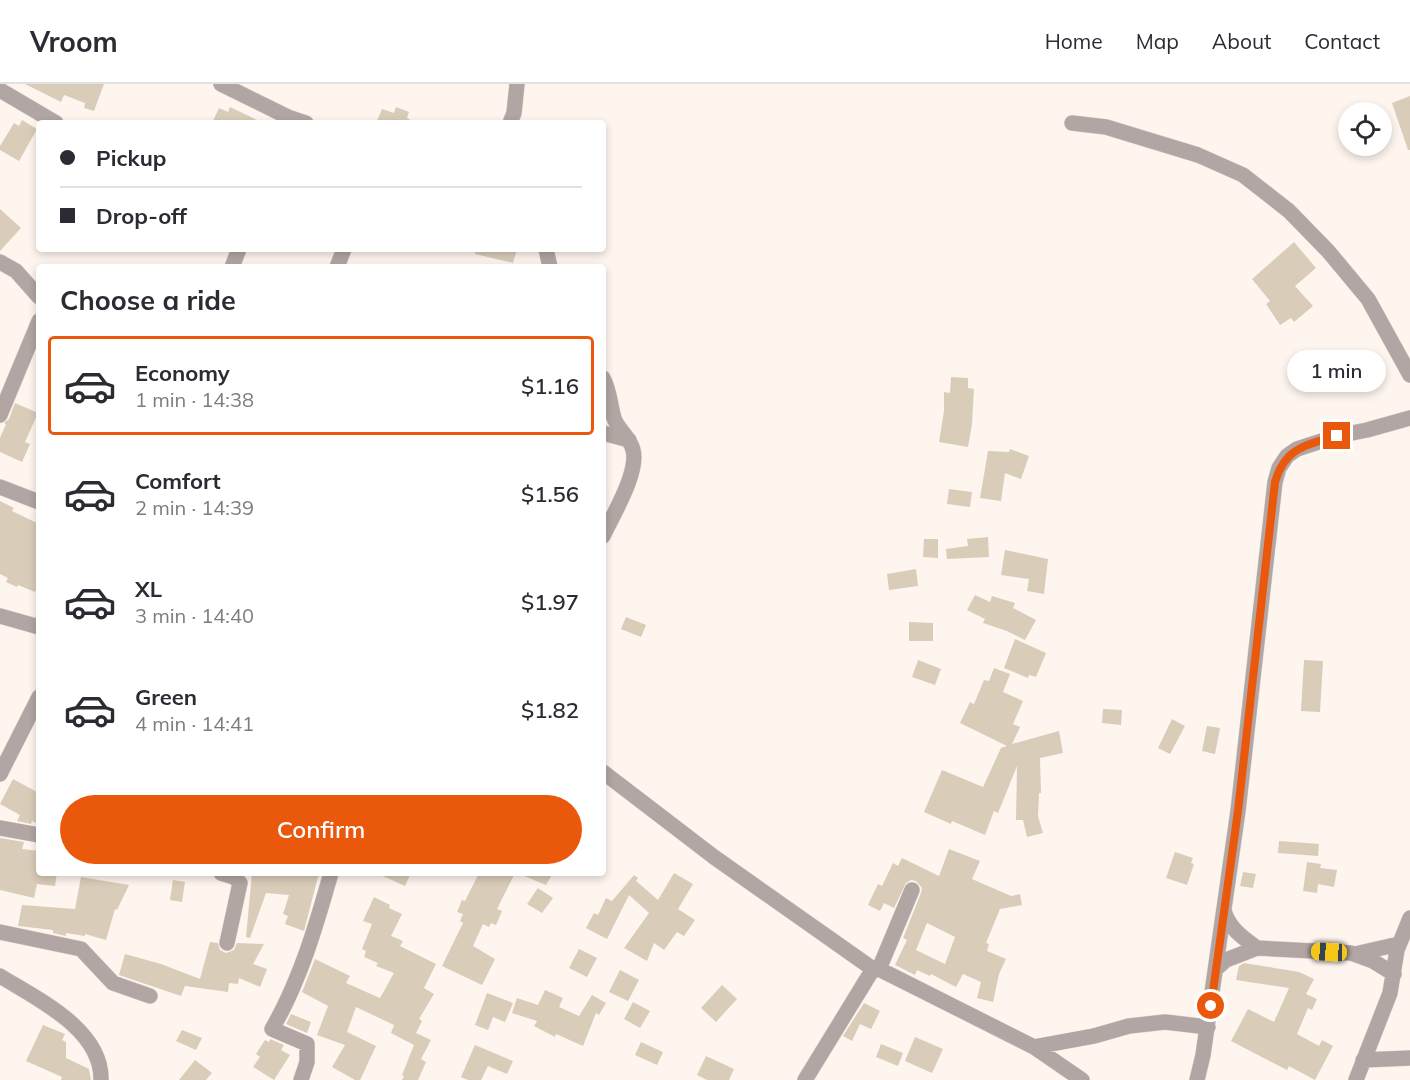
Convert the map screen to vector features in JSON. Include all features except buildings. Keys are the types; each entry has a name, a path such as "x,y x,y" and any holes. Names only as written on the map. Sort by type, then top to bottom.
{"street":[{"path":"221,84 297,120"},
{"path":"511,120 517,84"},
{"path":"0,90 51,120"},
{"path":"1072,123 1107,127 1198,155 1243,175 1289,211 1328,251 1368,299 1410,375"},
{"path":"0,262 16,271 36,294"},
{"path":"0,414 36,328"},
{"path":"606,389 614,419 634,451 633,466 627,483 606,529"},
{"path":"1197,1080 1208,1027 1224,911 1275,482 1279,468 1287,456 1309,444 1410,418"},
{"path":"606,434 629,440"},
{"path":"0,487 36,501"},
{"path":"0,616 36,626"},
{"path":"0,774 36,703"},
{"path":"606,774 714,857 876,969 1034,1047 1082,1080"},
{"path":"0,828 36,835"},
{"path":"227,943 240,883 231,876"},
{"path":"301,1080 307,1062 307,1044 272,1029 289,1000 319,917 330,876"},
{"path":"805,1080 876,969 912,890"},
{"path":"1224,911 1236,933 1257,948"},
{"path":"1356,1080 1390,993 1399,944 1410,918"},
{"path":"0,932 81,949 113,983 150,996"},
{"path":"1216,969 1226,960 1257,948 1355,954 1399,944"},
{"path":"1355,954 1373,961 1394,974"},
{"path":"0,976 56,1010 80,1031 98,1055 102,1070 101,1080"},
{"path":"1034,1047 1094,1036 1129,1026 1165,1022 1208,1027"},
{"path":"1363,1060 1410,1058"}],"route":[{"path":"1211,1006 1238,811 1275,482 1279,468 1287,456 1309,444 1337,436"}]}
